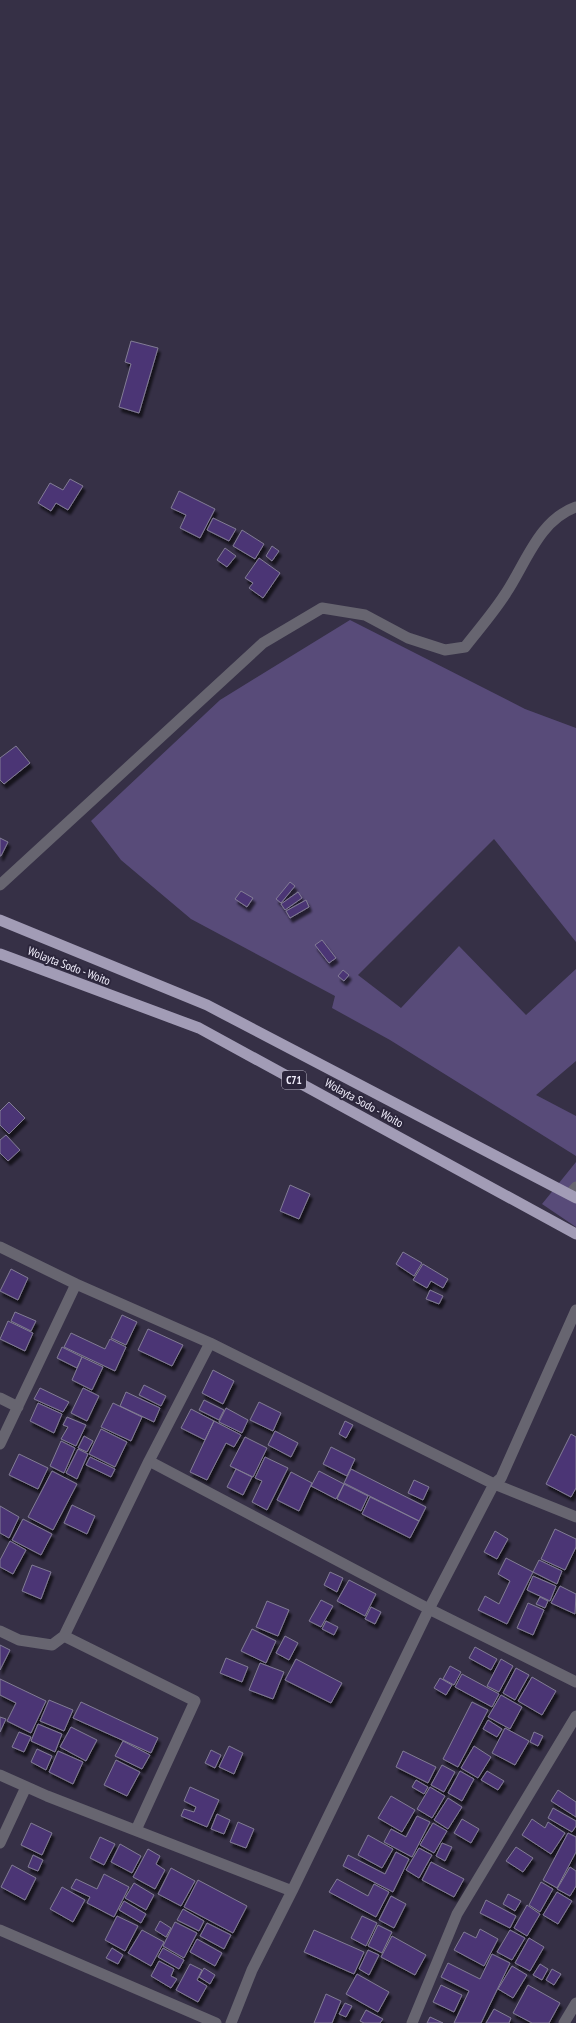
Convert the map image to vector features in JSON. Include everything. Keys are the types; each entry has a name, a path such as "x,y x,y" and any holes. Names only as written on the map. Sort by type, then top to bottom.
{"highway":[{"name":"Wolayta Sodo - Woito","path":"0,920 206,1005 574,1193"},
{"name":"Wolayta Sodo - Woito","path":"0,954 199,1028 576,1234"}],"street":[{"path":"0,886 119,774 263,643 322,608 365,615 408,638 445,650 465,647 506,593 538,538 564,511 576,507"},
{"path":"0,1247 76,1284 210,1343 494,1484 576,1517"},
{"path":"0,1444 76,1284"},
{"path":"231,2023 252,1970 429,1609 494,1484 501,1478 576,1310"},
{"path":"0,1631 19,1640 52,1645 64,1636 210,1343"},
{"path":"0,1398 18,1407"},
{"path":"150,1461 429,1609 576,1682"},
{"path":"64,1636 195,1701 136,1830"},
{"path":"412,2023 457,1914 576,1716"},
{"path":"0,1775 26,1787 292,1891"},
{"path":"0,1843 26,1787"},
{"path":"0,1930 216,2023"},
{"path":"564,2023 576,2003"}],"shaded area":[{"path":"350,620 525,709 576,728 576,942 494,839 358,975 401,1008 459,946 526,1015 576,969 576,1061 536,1095 576,1116 576,1156 390,1040 332,1008 335,996 191,919 121,860 91,821 220,700"},
{"path":"576,1162 576,1227 542,1204"}],"building":[{"path":"131,341 158,348 139,413 119,407 131,364 125,362"},
{"path":"70,479 83,486 68,510 56,503 51,511 38,503 50,483 63,490"},
{"path":"179,491 215,509 200,538 180,528 186,515 171,508"},
{"path":"213,518 236,529 229,541 207,530"},
{"path":"242,530 264,544 255,559 233,546"},
{"path":"272,546 279,551 272,561 266,556"},
{"path":"225,548 236,556 227,567 217,560"},
{"path":"259,558 280,573 263,598 249,588 253,583 245,578"},
{"path":"16,746 30,763 4,784 0,780 0,758"},
{"path":"0,838 8,842 1,856 0,856"},
{"path":"290,882 295,886 281,903 276,899"},
{"path":"241,891 253,898 247,907 235,899"},
{"path":"298,892 302,898 285,910 281,904"},
{"path":"306,900 309,907 290,918 286,911"},
{"path":"322,940 336,958 329,963 315,945"},
{"path":"343,970 349,975 344,981 338,976"},
{"path":"9,1102 25,1118 9,1134 0,1125 0,1111"},
{"path":"6,1135 20,1150 8,1161 0,1153 0,1140"},
{"path":"290,1185 310,1194 299,1219 280,1211"},
{"path":"403,1252 422,1263 414,1276 396,1264"},
{"path":"423,1264 448,1279 443,1288 431,1281 427,1288 413,1280"},
{"path":"11,1269 28,1278 18,1300 0,1291"},
{"path":"430,1290 443,1296 439,1304 426,1299"},
{"path":"15,1312 36,1321 31,1331 11,1321"},
{"path":"122,1315 137,1322 126,1345 111,1338"},
{"path":"8,1321 33,1333 25,1351 0,1339"},
{"path":"148,1329 183,1345 172,1366 138,1350"},
{"path":"71,1333 105,1349 110,1339 126,1347 115,1371 64,1347"},
{"path":"62,1347 82,1357 77,1368 57,1358"},
{"path":"82,1357 103,1367 92,1390 72,1380"},
{"path":"213,1370 234,1381 223,1404 202,1393"},
{"path":"144,1385 166,1396 161,1406 139,1395"},
{"path":"40,1388 69,1402 63,1412 34,1399"},
{"path":"83,1388 99,1396 87,1421 71,1413"},
{"path":"126,1392 160,1408 154,1422 120,1406"},
{"path":"204,1400 224,1410 219,1420 199,1410"},
{"path":"259,1402 281,1413 273,1431 250,1420"},
{"path":"38,1403 62,1414 54,1433 30,1421"},
{"path":"113,1403 142,1417 131,1441 101,1427"},
{"path":"226,1408 248,1420 242,1433 219,1422"},
{"path":"191,1409 214,1421 205,1440 181,1428"},
{"path":"67,1417 86,1425 76,1446 61,1439 68,1427 63,1425"},
{"path":"214,1421 241,1435 234,1447 226,1443 207,1480 190,1472"},
{"path":"345,1421 353,1425 346,1438 339,1434"},
{"path":"101,1429 127,1442 115,1467 89,1454"},
{"path":"275,1431 298,1443 291,1457 268,1445"},
{"path":"571,1434 576,1437 576,1488 571,1497 546,1484"},
{"path":"84,1436 93,1441 87,1452 78,1448"},
{"path":"245,1437 267,1448 253,1477 230,1466"},
{"path":"61,1441 75,1448 64,1473 50,1466"},
{"path":"331,1447 355,1459 347,1476 323,1464"},
{"path":"78,1449 88,1454 77,1479 66,1473"},
{"path":"19,1454 48,1468 38,1489 9,1475"},
{"path":"90,1457 115,1469 111,1477 86,1465"},
{"path":"265,1457 288,1468 267,1510 252,1502 262,1481 255,1478"},
{"path":"236,1469 252,1477 243,1495 227,1487"},
{"path":"351,1469 426,1507 419,1521 344,1483"},
{"path":"52,1471 77,1484 53,1530 28,1517"},
{"path":"319,1471 344,1484 336,1499 311,1486"},
{"path":"291,1472 312,1483 299,1511 277,1500"},
{"path":"414,1480 429,1487 423,1500 408,1493"},
{"path":"344,1484 368,1496 361,1511 337,1499"},
{"path":"370,1497 419,1521 410,1538 362,1514"},
{"path":"72,1505 95,1516 87,1534 64,1523"},
{"path":"0,1506 19,1517 9,1538 0,1533"},
{"path":"23,1519 52,1534 41,1555 12,1540"},
{"path":"555,1529 576,1539 576,1547 565,1570 541,1559"},
{"path":"495,1531 508,1539 497,1559 484,1552"},
{"path":"10,1541 26,1550 13,1574 0,1567 0,1560"},
{"path":"506,1558 533,1572 507,1624 478,1610 485,1596 499,1604 510,1581 498,1574"},
{"path":"539,1560 562,1571 557,1584 533,1572"},
{"path":"32,1565 51,1572 41,1599 22,1591"},
{"path":"330,1572 343,1578 337,1592 324,1585"},
{"path":"533,1576 556,1586 550,1601 527,1590"},
{"path":"349,1580 376,1594 365,1616 337,1601"},
{"path":"560,1586 576,1594 575,1614 551,1603"},
{"path":"540,1597 548,1601 545,1608 536,1604"},
{"path":"321,1600 333,1606 321,1627 309,1621"},
{"path":"267,1601 289,1610 278,1636 256,1627"},
{"path":"528,1603 544,1610 533,1635 517,1628"},
{"path":"371,1607 381,1612 375,1624 365,1619"},
{"path":"326,1621 338,1627 334,1635 322,1629"},
{"path":"252,1629 276,1641 266,1663 241,1651"},
{"path":"285,1636 298,1643 289,1660 276,1653"},
{"path":"0,1645 10,1650 0,1670"},
{"path":"475,1647 497,1659 491,1670 469,1658"},
{"path":"226,1658 248,1667 242,1682 220,1673"},
{"path":"296,1659 342,1683 331,1703 285,1680"},
{"path":"501,1659 513,1666 499,1692 487,1686"},
{"path":"260,1663 284,1672 273,1699 249,1690"},
{"path":"450,1666 461,1672 454,1685 443,1679"},
{"path":"516,1668 529,1675 515,1700 503,1693"},
{"path":"462,1674 499,1694 492,1707 455,1687"},
{"path":"532,1677 556,1691 542,1715 518,1701"},
{"path":"440,1678 452,1685 446,1695 434,1688"},
{"path":"0,1679 46,1701 31,1733 7,1721 16,1703 0,1695"},
{"path":"501,1695 522,1707 510,1729 488,1717"},
{"path":"49,1700 73,1710 64,1731 40,1721"},
{"path":"81,1702 158,1738 151,1753 73,1718"},
{"path":"472,1702 488,1710 458,1767 443,1759"},
{"path":"0,1717 6,1719 0,1732"},
{"path":"488,1720 502,1729 497,1737 483,1729"},
{"path":"38,1724 62,1734 55,1752 31,1741"},
{"path":"71,1727 97,1740 86,1761 60,1747"},
{"path":"505,1728 529,1741 515,1765 492,1753"},
{"path":"19,1732 31,1737 24,1752 12,1747"},
{"path":"534,1732 543,1736 538,1746 530,1742"},
{"path":"123,1741 150,1755 142,1769 115,1756"},
{"path":"229,1746 243,1753 234,1774 219,1767"},
{"path":"474,1746 491,1757 478,1778 461,1768"},
{"path":"37,1749 52,1756 46,1770 31,1762"},
{"path":"211,1750 221,1755 215,1768 205,1763"},
{"path":"58,1751 83,1762 73,1784 49,1772"},
{"path":"403,1751 436,1767 428,1783 396,1767"},
{"path":"116,1760 140,1772 127,1796 104,1785"},
{"path":"442,1765 455,1772 444,1792 431,1785"},
{"path":"460,1771 474,1779 462,1801 448,1793"},
{"path":"487,1771 504,1781 498,1790 481,1780"},
{"path":"416,1780 428,1787 424,1794 412,1787"},
{"path":"190,1787 219,1800 207,1827 181,1816 184,1809 194,1812 196,1807 184,1801"},
{"path":"430,1787 445,1796 432,1818 417,1809"},
{"path":"558,1790 576,1802 576,1817 551,1801"},
{"path":"391,1796 415,1810 402,1832 378,1818"},
{"path":"448,1798 462,1807 448,1829 434,1820"},
{"path":"553,1808 576,1821 576,1826 572,1832 548,1818"},
{"path":"217,1814 230,1820 224,1834 211,1829"},
{"path":"417,1816 430,1822 412,1857 384,1842 391,1829 406,1837"},
{"path":"462,1819 479,1829 471,1843 454,1833"},
{"path":"532,1819 545,1828 548,1822 565,1833 551,1854 522,1835"},
{"path":"238,1822 254,1829 246,1848 230,1842"},
{"path":"31,1823 52,1833 42,1855 21,1845"},
{"path":"433,1823 447,1831 434,1853 420,1845"},
{"path":"568,1833 576,1837 576,1852 557,1888 543,1880"},
{"path":"368,1835 393,1849 382,1868 358,1855"},
{"path":"100,1837 115,1844 104,1865 90,1858"},
{"path":"442,1843 452,1847 445,1861 436,1856"},
{"path":"120,1844 141,1856 132,1873 111,1862"},
{"path":"516,1847 533,1858 523,1872 506,1861"},
{"path":"419,1848 432,1855 419,1878 406,1870"},
{"path":"148,1849 160,1856 156,1864 165,1870 155,1889 133,1877"},
{"path":"396,1852 409,1859 393,1892 343,1866 348,1855 385,1874"},
{"path":"33,1855 43,1860 38,1871 28,1867"},
{"path":"431,1862 464,1879 454,1897 422,1880"},
{"path":"12,1865 36,1878 25,1900 1,1887"},
{"path":"570,1867 576,1871 576,1886 570,1896 557,1889"},
{"path":"171,1868 195,1881 181,1906 158,1894"},
{"path":"104,1874 129,1887 114,1917 87,1903 90,1897 71,1888 76,1879 97,1889"},
{"path":"337,1879 368,1896 374,1884 389,1892 376,1917 329,1892"},
{"path":"198,1880 247,1906 233,1933 184,1907"},
{"path":"541,1882 553,1889 540,1912 529,1905"},
{"path":"134,1883 154,1895 146,1910 125,1898"},
{"path":"62,1887 85,1900 73,1922 50,1909"},
{"path":"557,1892 572,1901 558,1924 543,1915"},
{"path":"508,1894 521,1901 515,1911 503,1904"},
{"path":"391,1896 406,1904 394,1928 379,1920"},
{"path":"486,1900 516,1916 510,1928 480,1913"},
{"path":"124,1901 146,1914 141,1923 119,1910"},
{"path":"527,1905 540,1914 527,1936 514,1928"},
{"path":"183,1909 204,1921 199,1931 177,1920"},
{"path":"117,1916 138,1926 125,1951 105,1940"},
{"path":"362,1916 377,1923 366,1946 351,1938"},
{"path":"160,1921 171,1928 166,1937 155,1930"},
{"path":"175,1922 197,1933 184,1958 163,1946"},
{"path":"207,1923 231,1935 224,1949 200,1936"},
{"path":"378,1925 392,1932 382,1953 368,1946"},
{"path":"480,1929 498,1939 484,1966 454,1950 464,1932 476,1938"},
{"path":"142,1930 164,1942 151,1966 128,1953"},
{"path":"314,1930 364,1952 354,1974 304,1952"},
{"path":"510,1930 525,1938 512,1960 497,1952"},
{"path":"392,1936 426,1955 415,1975 381,1957"},
{"path":"529,1938 544,1947 530,1971 515,1963"},
{"path":"197,1939 222,1953 215,1966 190,1952"},
{"path":"112,1948 123,1955 118,1964 106,1958"},
{"path":"163,1948 184,1960 179,1969 158,1957"},
{"path":"368,1950 379,1955 369,1975 359,1969"},
{"path":"492,1954 510,1963 481,2023 454,2023 469,1991 441,1977 448,1963 480,1979"},
{"path":"159,1961 174,1969 171,1976 177,1979 171,1988 151,1976"},
{"path":"190,1964 202,1970 197,1980 207,1986 198,2002 176,1990"},
{"path":"540,1964 548,1969 542,1980 533,1975"},
{"path":"512,1966 527,1975 513,1998 498,1989"},
{"path":"204,1968 215,1975 210,1984 199,1977"},
{"path":"552,1969 561,1974 554,1985 546,1980"},
{"path":"357,1974 389,1992 378,2012 346,1994"},
{"path":"441,1985 462,1995 454,2012 433,2002"},
{"path":"528,1985 560,2003 549,2023 532,2023 513,2013"},
{"path":"326,1994 341,2001 332,2023 314,2023"},
{"path":"345,2003 352,2006 346,2017 339,2014"},
{"path":"494,2009 511,2018 509,2023 486,2023"},
{"path":"366,2010 383,2019 380,2023 364,2023 360,2021"},
{"path":"430,2017 443,2023 427,2023"}]}
